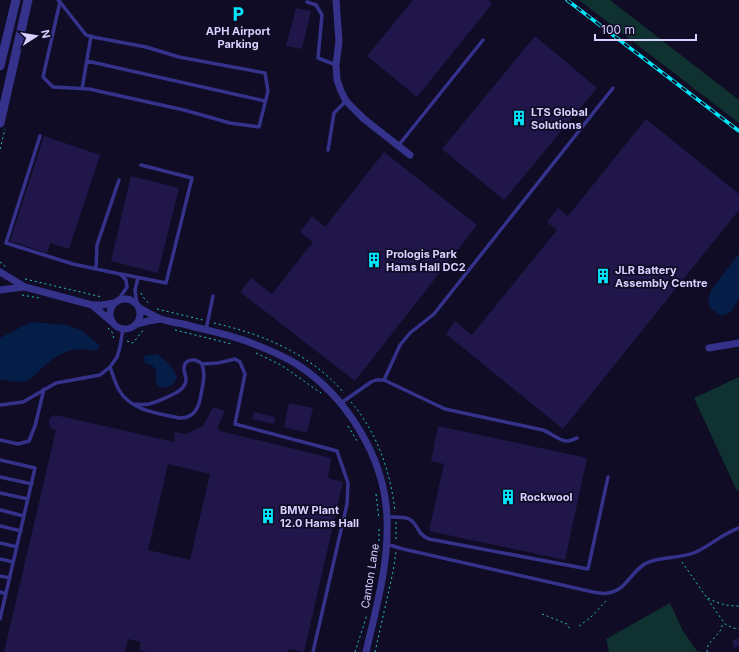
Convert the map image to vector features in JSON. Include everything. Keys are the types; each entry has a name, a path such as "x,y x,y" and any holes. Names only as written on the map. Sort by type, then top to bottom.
{"street":[{"path":"0,66 16,0"},
{"path":"0,122 28,0"},
{"path":"336,0 339,41 336,65 337,80 340,91 346,101 364,119 410,155"},
{"path":"0,272 25,287 92,305 102,305 126,298 134,301 138,306 140,318 137,324 127,329 123,329 109,323 92,305"},
{"path":"0,290 25,287"},
{"path":"109,323 110,312 117,301"},
{"name":"Canton Lane","path":"138,306 161,319 252,343 277,353 316,378 341,403 370,449 378,471 387,517 383,577 366,652"},
{"name":"Canton Lane","path":"137,324 148,320 161,319"},
{"path":"709,348 739,343"}],"lane":[{"path":"59,1 86,35 146,47 180,57 265,73 268,91 259,127 230,123 184,110 89,89 52,87 43,78 59,1"},
{"path":"307,2 316,5 322,15 318,58 336,65"},
{"path":"82,89 91,36"},
{"path":"398,146 483,40"},
{"path":"87,61 265,101"},
{"path":"384,380 400,345 410,333 434,314 613,88"},
{"path":"328,150 334,113 346,101"},
{"path":"40,136 6,242 73,264 166,283 192,178 141,165"},
{"path":"96,268 96,245 119,180"},
{"path":"117,301 127,287 126,280 120,274"},
{"path":"138,278 135,290 138,306"},
{"path":"206,330 213,296"},
{"path":"0,405 23,402 56,383 100,375 110,367 117,357 123,329"},
{"path":"133,404 150,404 178,392 184,385 186,378 184,369 185,365 191,359 195,359 202,364 218,363 235,359 240,362 245,374 235,424 337,451 348,482 347,504 313,652"},
{"path":"110,367 118,390 125,399 141,409 179,418 189,417 193,414 199,404 204,377 202,364"},
{"path":"341,403 371,382 376,380 384,380 445,409 543,430 564,441 577,438"},
{"path":"0,440 18,444 29,441 35,426 44,389"},
{"path":"0,460 35,468 10,578 1,609 0,619"},
{"path":"0,477 32,484"},
{"path":"387,517 408,518 414,522 419,532 424,537 429,539 588,569 608,477"},
{"path":"0,493 28,499"},
{"path":"0,510 24,516"},
{"path":"0,526 21,531"},
{"path":"386,544 593,592 608,594 617,591 638,569 648,562 696,552 729,532 739,528"},
{"path":"0,543 17,547"},
{"path":"0,559 13,562"},
{"path":"0,576 10,578"},
{"path":"0,592 6,594"}],"path":[{"path":"0,262 8,269"},
{"path":"23,277 28,280 103,298"},
{"path":"140,290 143,297 156,309 224,325 286,347 324,373 338,386 365,420 379,447 392,490 396,517 396,547 393,572 376,652"},
{"path":"18,294 40,299"},
{"path":"109,323 114,339"},
{"path":"674,557 683,562 723,622 733,628 739,629"},
{"path":"579,626 590,618 606,600 608,594"},
{"path":"708,598 717,603 729,606 739,606"},
{"path":"542,614 567,624 571,631"},
{"path":"707,652 708,645 721,630 723,622"}],"green space":[{"path":"579,0 610,0 739,100 739,123"},
{"path":"739,377 739,490 737,491 694,398"},
{"path":"670,603 683,631 697,651 704,652 609,652 606,639"}],"water":[{"path":"739,254 739,299 731,312 722,316 711,309 708,303 711,290"},
{"path":"31,322 66,325 81,330 100,346 96,351 80,349 61,354 28,380 16,382 0,380 0,338"},
{"path":"157,354 170,365 176,375 177,379 171,386 161,388 156,383 156,371 152,365 145,363 144,356"}],"building":[{"path":"413,0 488,0 492,4 417,97 367,56"},
{"path":"296,8 311,11 302,49 286,46"},
{"name":"LTS Global Solutions","path":"535,36 597,88 504,200 442,149"},
{"name":"JLR Battery Assembly Centre","path":"646,119 739,194 739,210 563,429 446,334 455,321 472,335 557,230 547,222 558,208 568,216"},
{"path":"44,136 100,155 69,249 50,243 47,253 10,241"},
{"name":"Prologis Park Hams Hall DC2","path":"384,152 477,225 355,381 240,292 251,278 272,294 313,242 300,232 312,216 325,227"},
{"path":"131,176 179,188 158,273 111,261"},
{"path":"289,403 313,408 307,433 284,427"},
{"name":"BMW Plant 12.0 Hams Hall","path":"213,407 225,411 217,428 220,431 331,458 328,478 343,482 304,652 289,649 288,652 146,652 139,650 141,642 128,639 125,652 4,652 56,430 51,429 49,424 51,417 55,415 60,416 174,442 175,432 185,434 203,426","holes":["168,464 210,474 190,560 148,550"]},
{"path":"254,412 275,417 274,424 252,419"},
{"name":"Rockwool","path":"438,426 587,458 565,560 429,531 444,464 431,461"},
{"path":"739,638 739,646 734,648 732,641"}],"railway":[{"path":"567,0 739,131"}],"place":[{"name":"APH Airport Parking","path":"238,14"},
{"name":"LTS Global Solutions","path":"519,118"},
{"name":"Prologis Park Hams Hall DC2","path":"374,260"},
{"name":"JLR Battery Assembly Centre","path":"603,276"},
{"name":"Rockwool","path":"508,497"},
{"name":"BMW Plant 12.0 Hams Hall","path":"268,516"}]}
